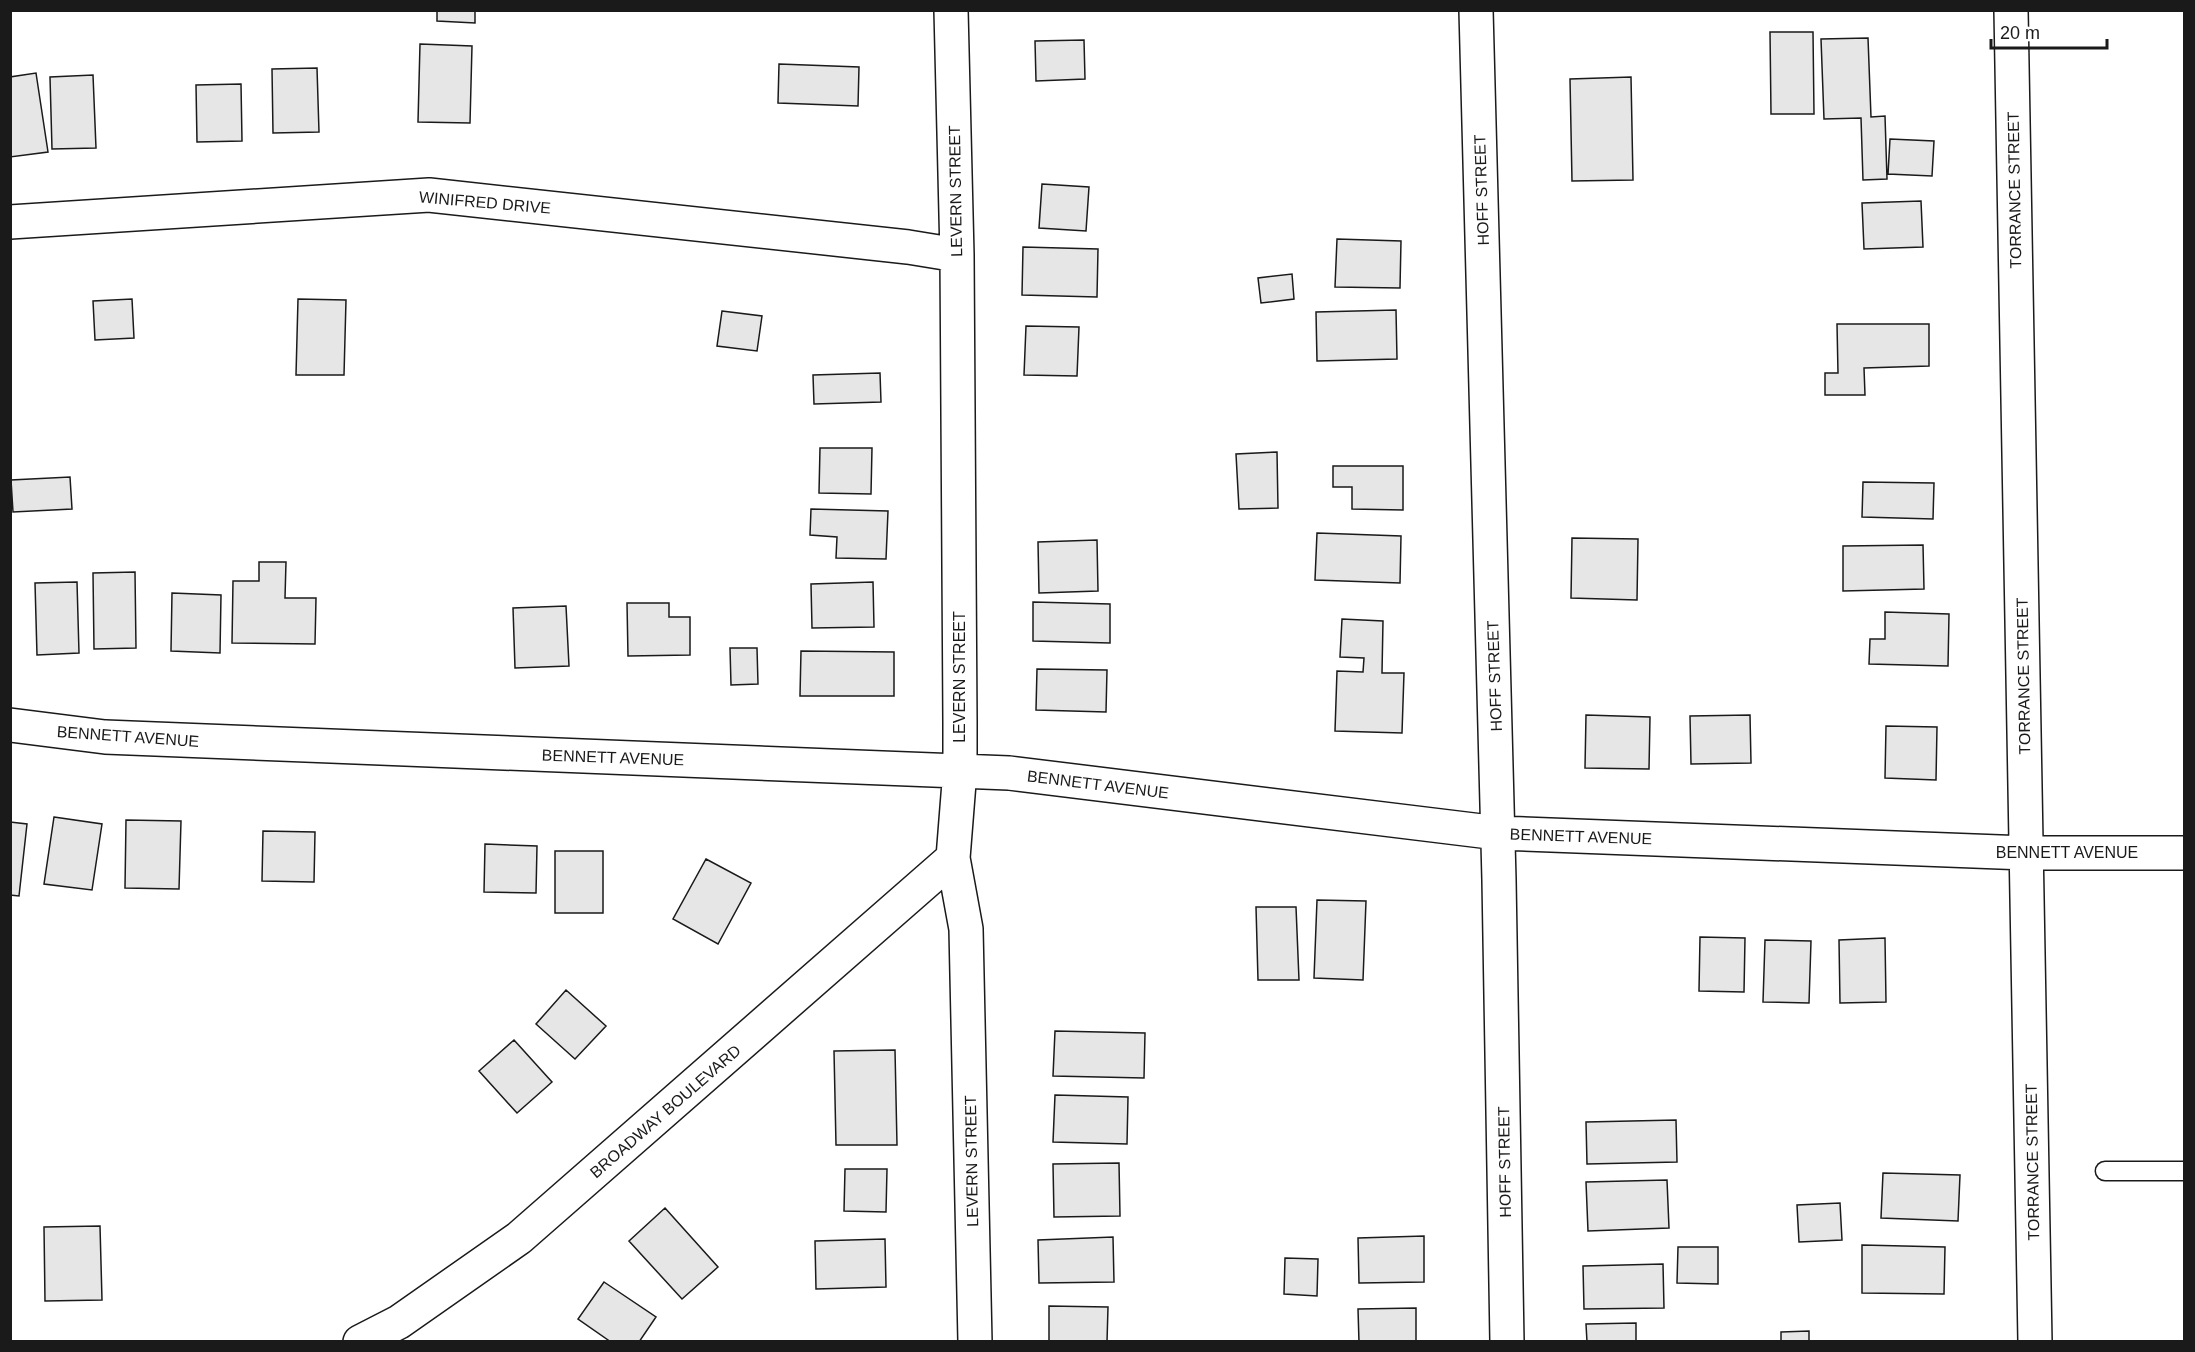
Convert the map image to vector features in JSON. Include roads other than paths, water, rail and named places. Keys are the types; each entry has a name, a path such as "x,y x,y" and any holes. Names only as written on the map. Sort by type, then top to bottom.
{"street":[{"name":"LEVERN STREET","path":"951,10 957,255 960,770 953,858 966,929 975,1341"},
{"name":"HOFF STREET","path":"1476,10 1498,833 1507,1341"},
{"name":"TORRANCE STREET","path":"2011,10 2035,1341"},
{"name":"WINIFRED DRIVE","path":"10,222 429,195 908,247 957,255"},
{"name":"BENNETT AVENUE","path":"10,725 116,738 1009,773 1498,833 2026,853 2184,853"},
{"name":"BROADWAY BOULEVARD","path":"360,1341 399,1322 519,1238 953,858"}],"lane":[{"path":"2105,1171 2184,1170"}]}
